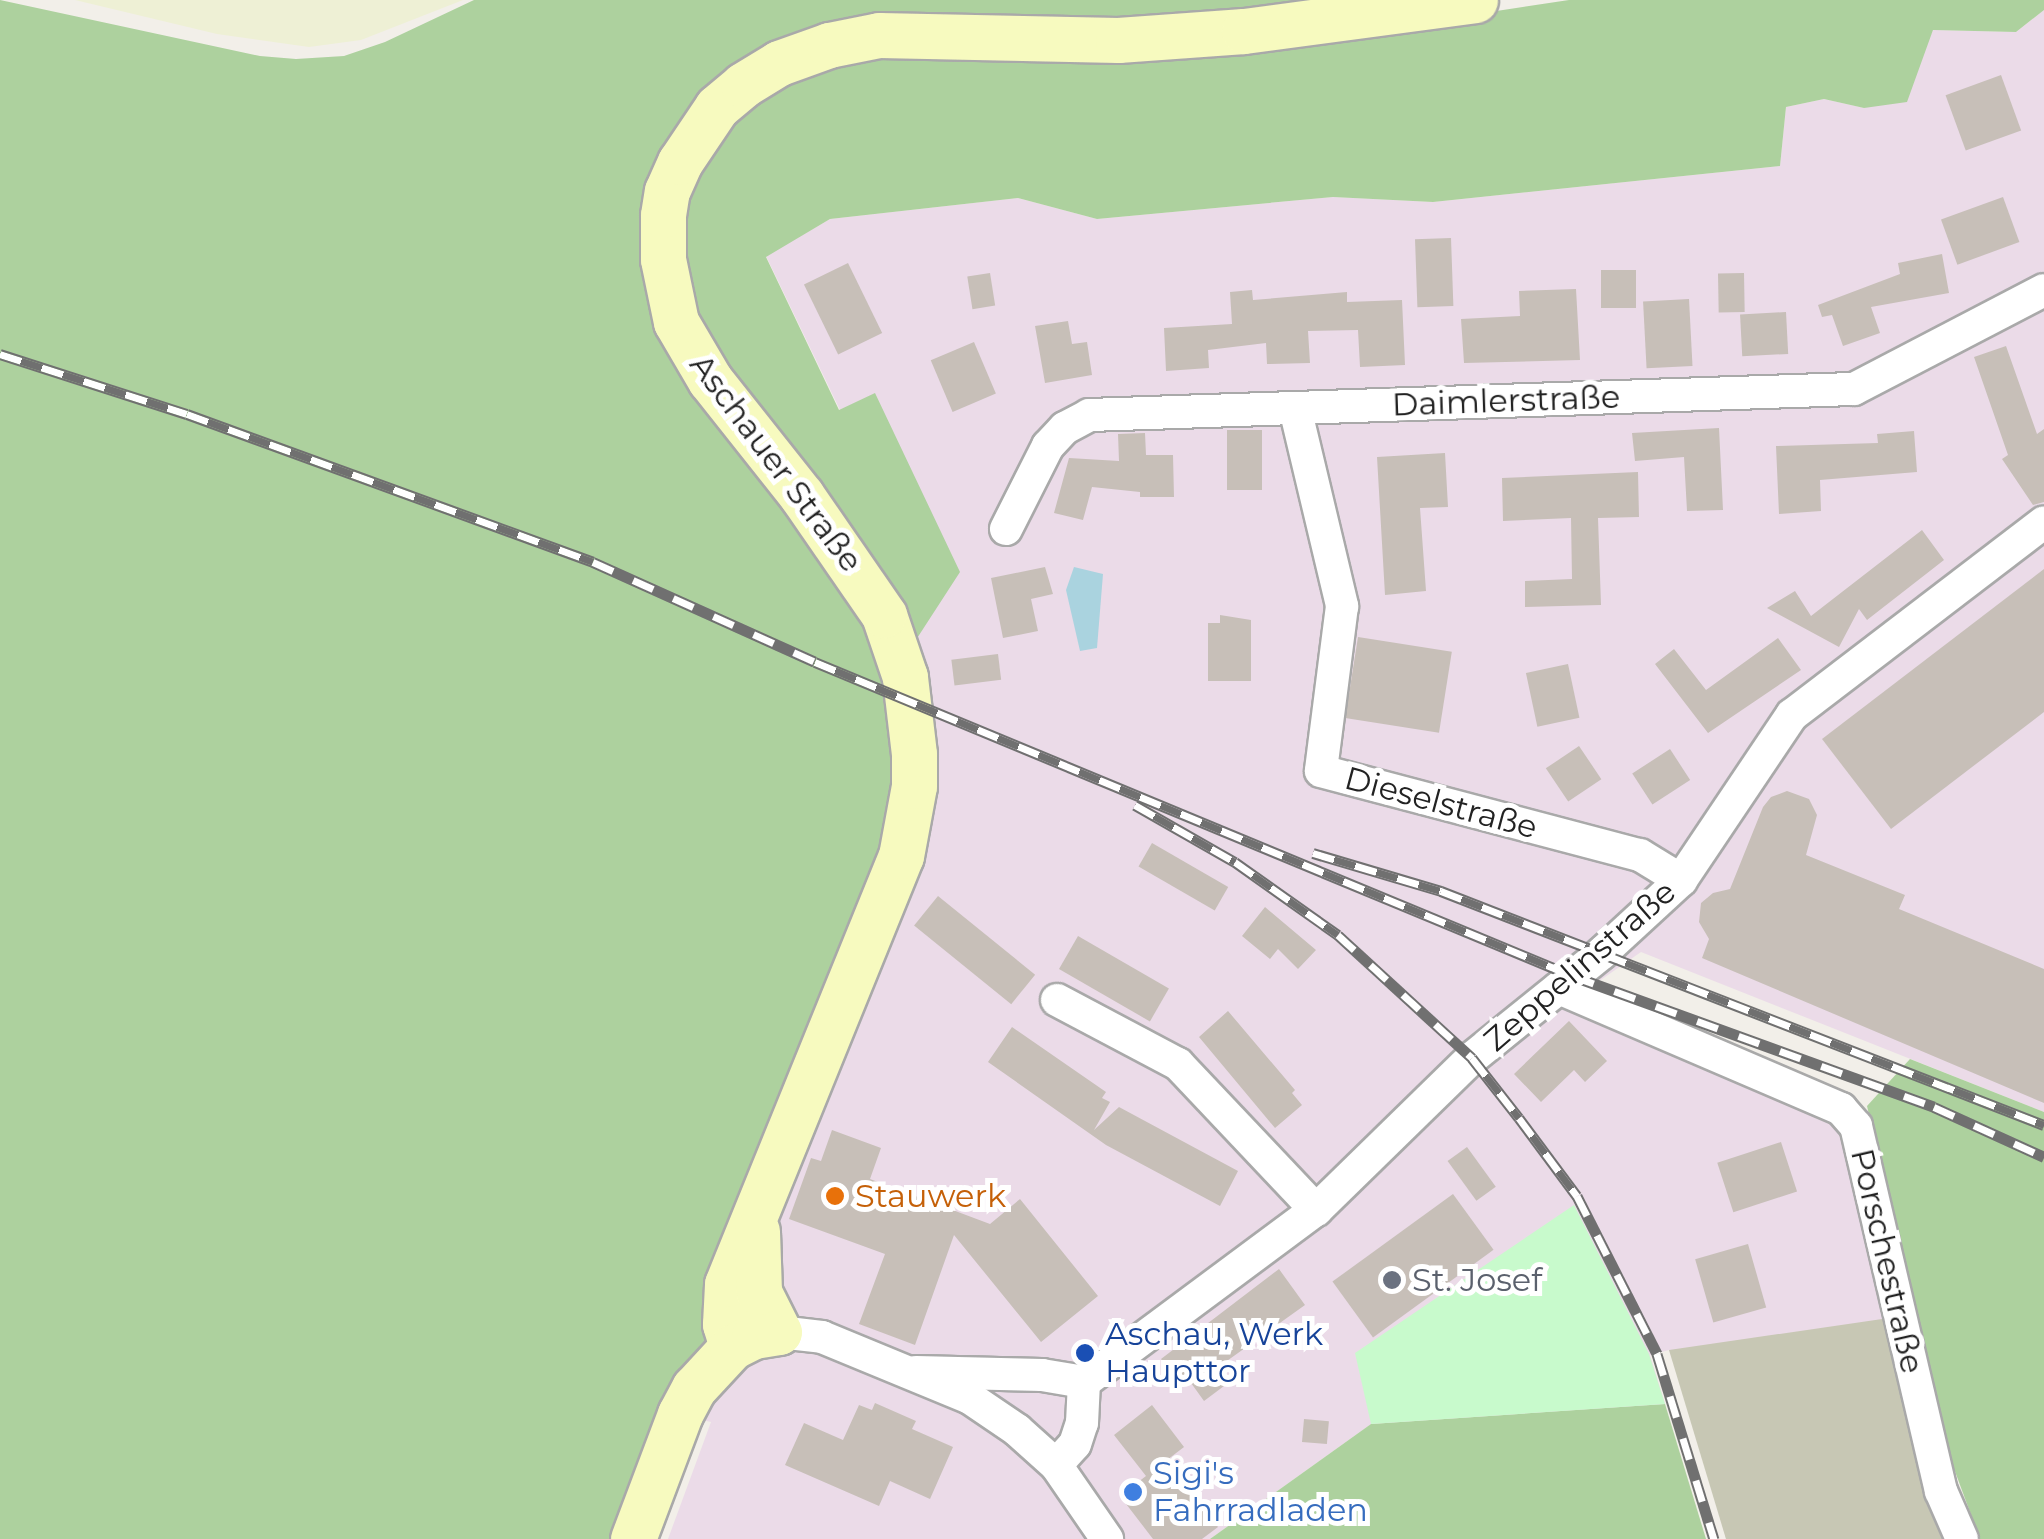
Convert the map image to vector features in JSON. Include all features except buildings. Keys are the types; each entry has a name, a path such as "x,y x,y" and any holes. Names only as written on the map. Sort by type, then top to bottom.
{"street":[{"name":"Aschauer Straße","path":"732,1348 724,1324 728,1284 901,856 914,786 912,722 896,644 866,583 710,380 676,322 663,259 663,215 667,191 680,162 717,106 743,85 779,63 829,45 894,34 1118,40 1226,32 1474,0"},
{"name":"Daimlerstraße","path":"1006,529 1048,446 1065,428 1089,416 1854,389 2044,290"},
{"name":"Dieselstraße","path":"1295,408 1342,606 1321,771 1640,855 1681,880"},
{"name":"Zeppelinstraße","path":"1084,1382 1316,1210 1472,1058 1681,880 1792,716 2044,522"},
{"name":"Porschestraße","path":"1558,988 1841,1109 1856,1126 1941,1491 1962,1539"},
{"path":"1058,1000 1178,1064 1316,1210"},
{"name":"Aschauer Straße","path":"757,1219 759,1292 779,1332"},
{"path":"634,1539 680,1414 694,1388 732,1348 754,1336 779,1332 822,1337 916,1372 970,1398 1018,1430 1056,1465 1107,1539"},
{"path":"916,1372 1042,1375 1084,1382 1086,1405 1079,1434 1056,1465"}],"shaded area":[{"path":"75,0 463,0 361,40 309,47 217,34"},
{"path":"2044,10 2044,1112 1641,952 1569,1002 1847,1130 1889,1318 1726,1539 1697,1431 1669,1350 1650,1355 1665,1404 1371,1424 1210,1539 668,1539 711,1422 662,1411 875,394 840,410 766,256 830,219 1018,198 1097,219 1333,197 1433,202 1780,166 1786,107 1824,99 1864,108 1921,56 1933,30 2016,32"},
{"path":"1889,1318 1946,1539 1726,1539 1669,1350"}],"green space":[{"path":"0,0 260,56 296,59 344,56 385,42 474,0 1349,0 743,67 648,257 888,651 902,812 710,1338 618,1539 0,1539"},
{"path":"1569,0 2044,0 2044,10 2016,32 1933,30 1907,102 1864,108 1824,99 1786,107 1780,166 1433,202 1333,197 1097,219 1018,198 830,219 766,257 839,410 875,393 960,572 912,646 704,354 674,219 705,144 781,80 886,48 1398,26"},
{"path":"1910,1059 2044,1112 2044,1539 1980,1539 1953,1466 1867,1106"},
{"path":"1574,1205 1649,1354 1665,1404 1371,1424 1355,1353"},
{"path":"1665,1404 1706,1539 1210,1539 1371,1424"}],"water":[{"path":"1074,567 1103,574 1097,648 1080,651 1066,590"}],"railway":[{"path":"0,354 187,414 593,562 815,662 1573,976 1934,1107 2044,1157"},
{"path":"1135,805 1235,862 1338,935 1472,1058 1577,1196 1657,1354 1714,1539"},
{"path":"1313,853 1441,891 2044,1125"}],"place":[{"name":"Stauwerk","path":"835,1196"},
{"name":"St. Josef","path":"1392,1280"},
{"name":"Aschau, Werk Haupttor","path":"1085,1353"},
{"name":"Sigi's Fahrradladen","path":"1133,1492"}]}
